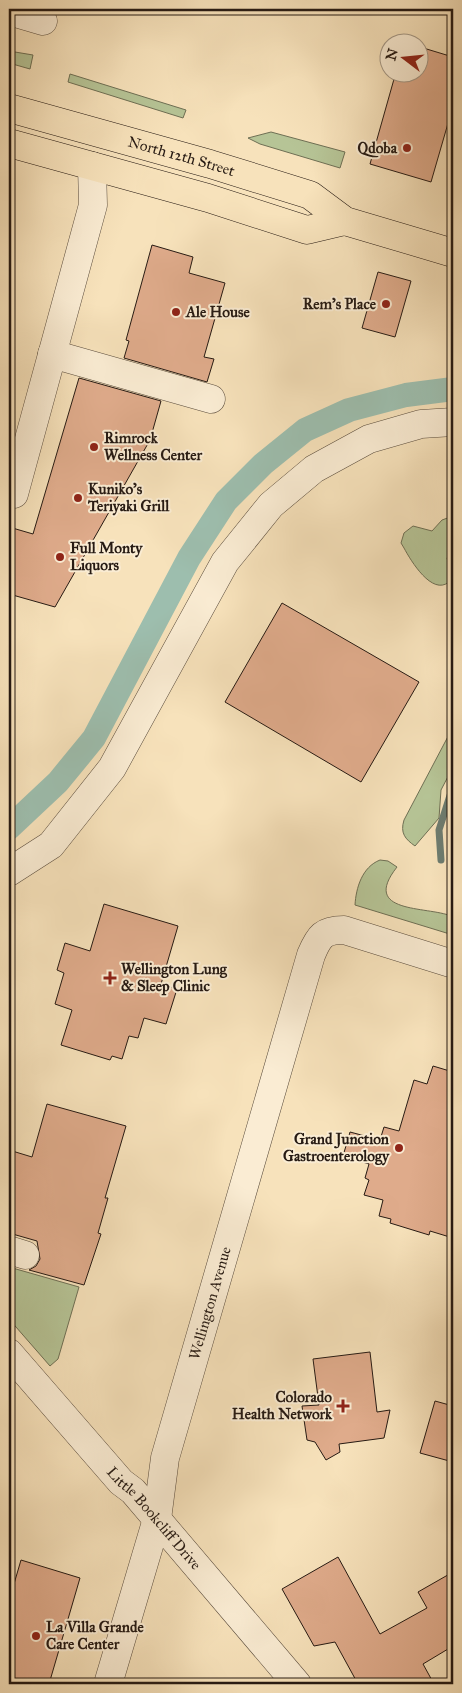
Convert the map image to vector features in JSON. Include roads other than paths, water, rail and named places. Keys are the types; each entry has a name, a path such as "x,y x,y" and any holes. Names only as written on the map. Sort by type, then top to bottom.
{"main road":[{"name":"North 12th Street","path":"9,108 210,164 310,195 345,221 453,253"},
{"path":"92,166 100,133"},
{"name":"North 12th Street","path":"9,143 307,230 345,221"}],"street":[{"path":"9,11 43,21"},
{"path":"9,492 14,494 93,205 92,166"},
{"path":"52,354 211,400"},
{"path":"9,872 51,845 112,768 225,562 271,505 314,469 369,439 421,424 453,422"},
{"name":"Wellington Avenue","path":"108,1684 157,1519 165,1458 311,954 318,938 331,930 344,930 453,964"},
{"name":"Little Bookcliff Drive","path":"9,1353 121,1482 133,1491 298,1684"}],"waterway":[{"path":"9,828 58,782 94,738 189,558 226,501 263,464 305,430 349,410 406,395 453,389"},
{"path":"441,860 439,830 453,786"}],"place":[{"name":"Qdoba","path":"407,148"},
{"name":"Rem's Place","path":"386,304"},
{"name":"Ale House","path":"176,312"},
{"name":"Rimrock Wellness Center","path":"94,447"},
{"name":"Kuniko's Teriyaki Grill","path":"78,498"},
{"name":"Full Monty Liquors","path":"60,557"},
{"name":"Wellington Lung & Sleep Clinic","path":"110,978"},
{"name":"Grand Junction Gastroenterology","path":"399,1148"},
{"name":"Colorado Health Network","path":"343,1406"},
{"name":"La Villa Grande Care Center","path":"36,1636"}]}
